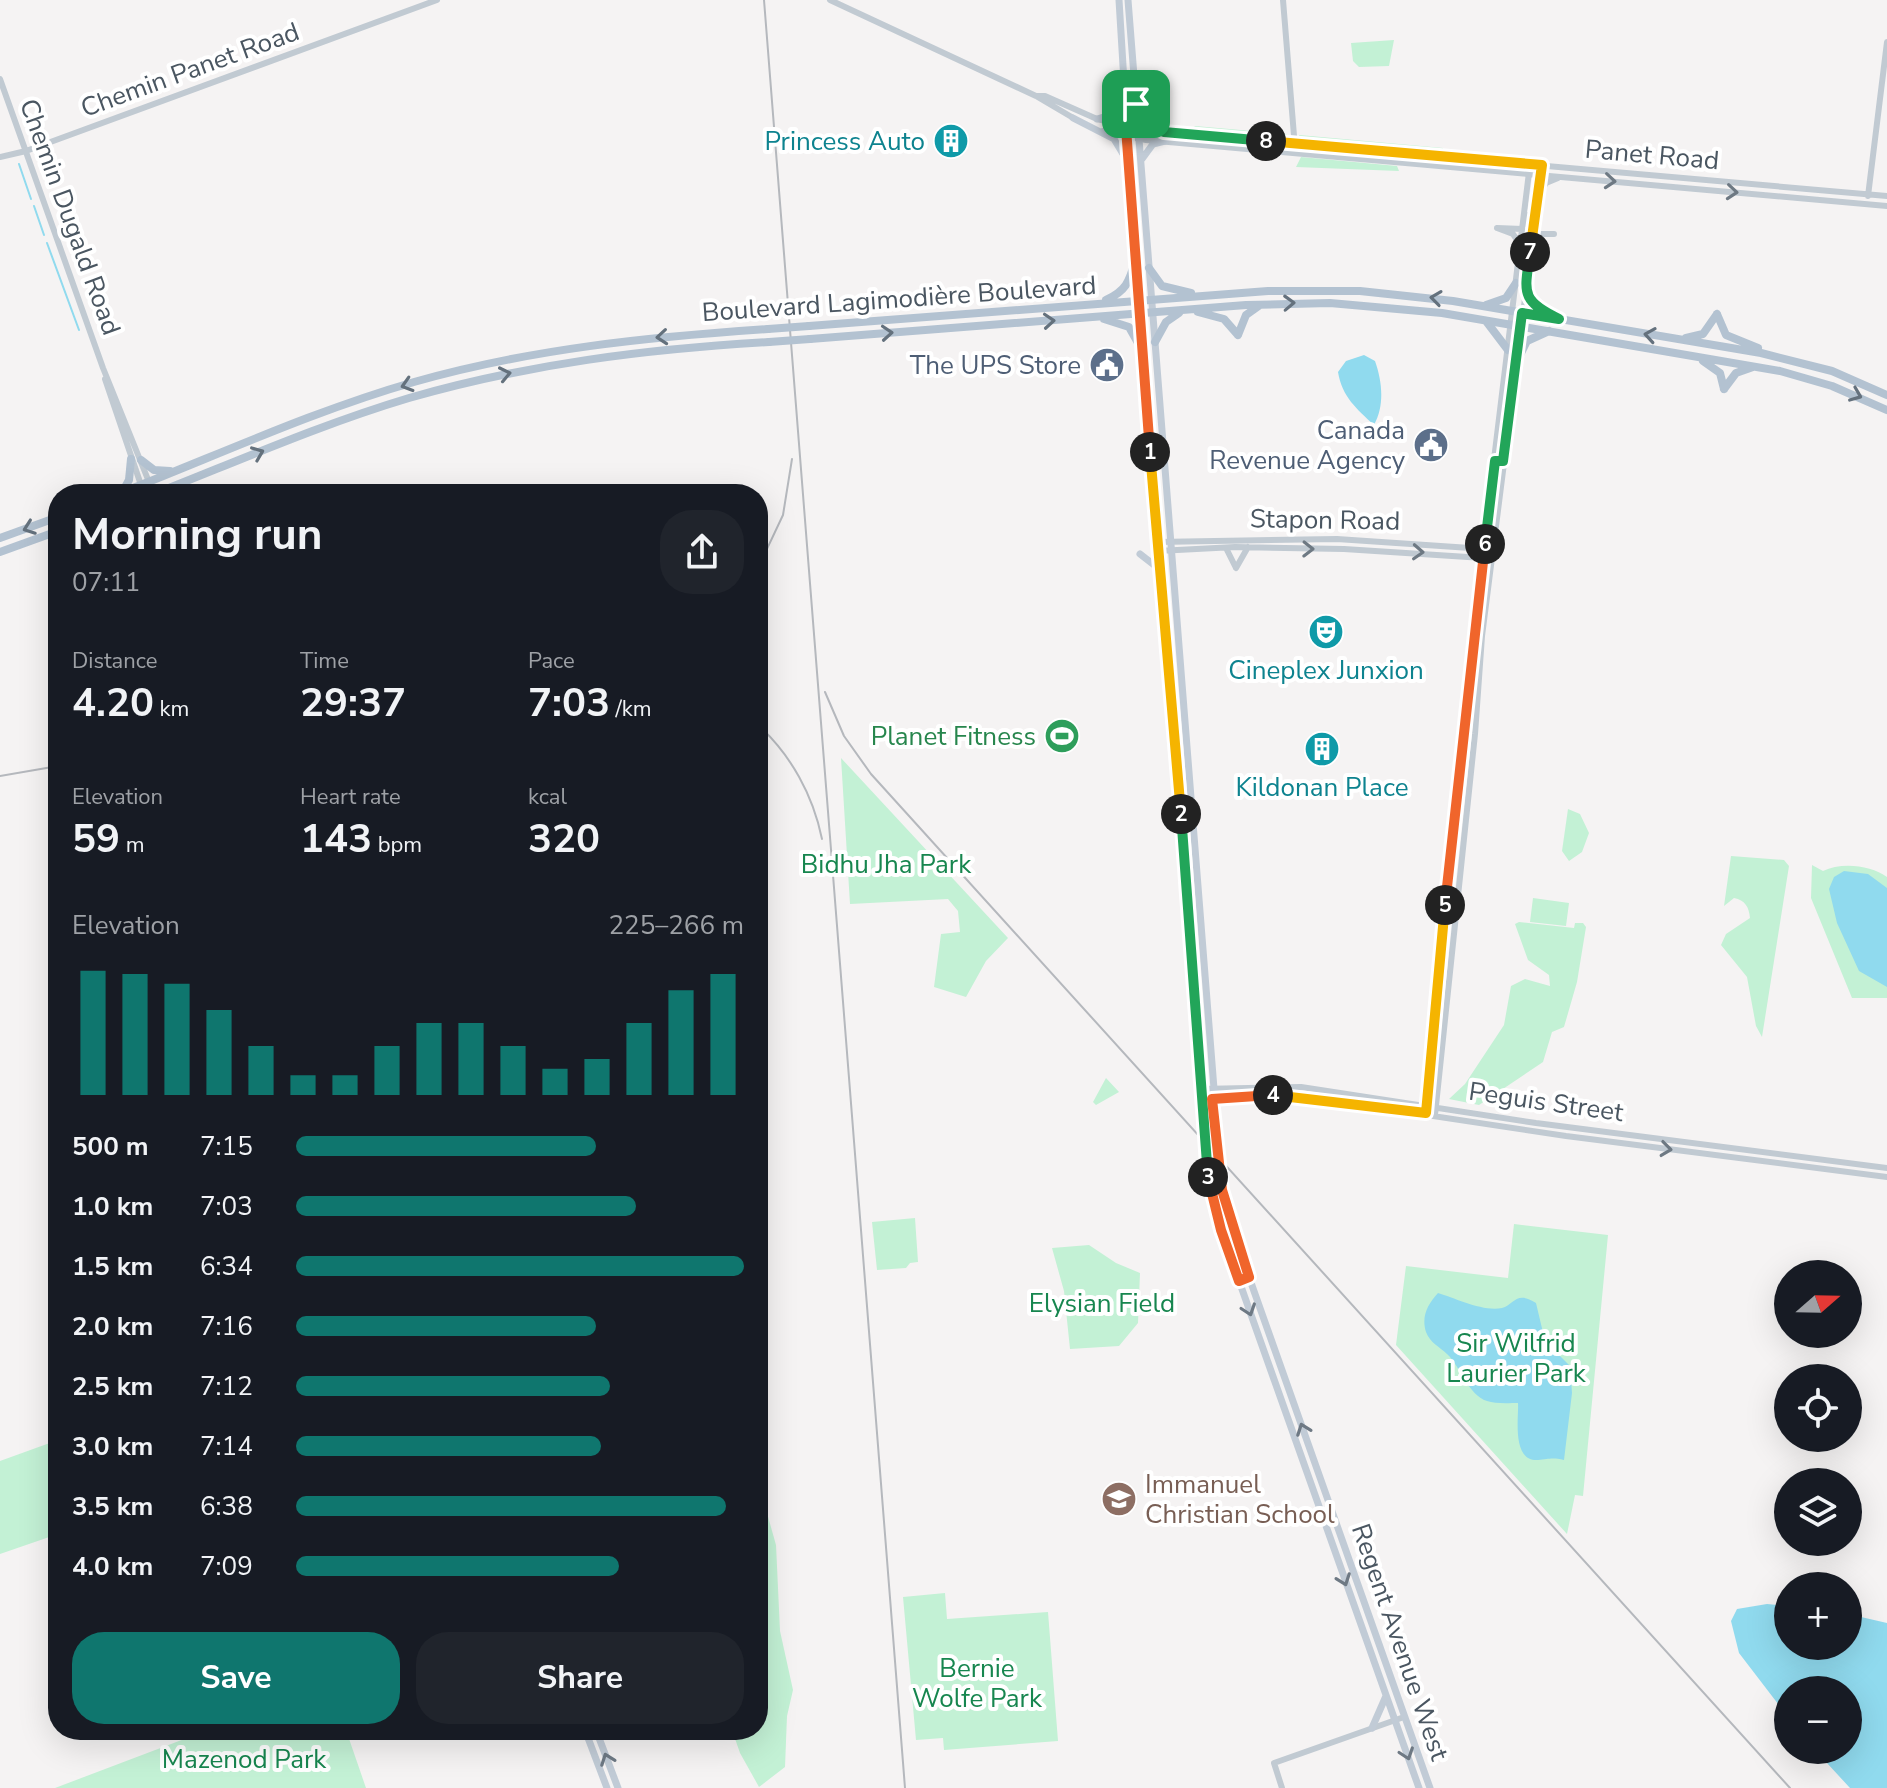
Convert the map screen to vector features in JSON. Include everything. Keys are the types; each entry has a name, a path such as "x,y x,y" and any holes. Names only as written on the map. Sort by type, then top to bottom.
{"main road":[{"name":"Regent Avenue West","path":"1119,0 1150,461 1210,1188 1278,1395 1386,1694 1400,1718 1430,1788"},
{"name":"Regent Avenue West","path":"1128,0 1212,1099 1222,1190 1400,1718 1419,1788"},
{"path":"1123,58 1132,58"},
{"path":"1097,119 1110,118 1120,110 1124,83"},
{"path":"1136,104 1147,124 1164,132"},
{"path":"1073,118 1114,139 1128,165"},
{"path":"1141,161 1153,144 1165,141"},
{"path":"1098,303 1124,290 1135,262"},
{"path":"1149,268 1165,288 1204,295"},
{"path":"1483,306 1506,298 1516,283"},
{"name":"Boulevard Lagimodière Boulevard","path":"151,484 373,396 501,361 612,342 1204,295 1333,290 1398,294 1483,306 1773,356 1832,371 1887,395"},
{"path":"1525,291 1531,305 1559,319"},
{"path":"1155,342 1166,322 1186,310 1224,319 1238,335 1246,315 1262,304"},
{"name":"Boulevard Lagimodière Boulevard","path":"181,484 347,418 488,377 595,358 1262,304 1375,305 1486,320 1761,367 1817,381 1887,410"},
{"path":"1674,339 1703,334 1717,314 1726,335 1773,356"},
{"path":"1095,317 1129,327 1142,350"},
{"path":"1486,320 1506,341 1508,350"},
{"path":"1516,363 1525,344 1550,331"},
{"path":"1680,353 1715,367 1724,389 1739,370 1761,367"},
{"path":"126,484 131,459"},
{"path":"1150,461 1164,459"},
{"path":"141,460 157,471 175,472"},
{"path":"0,538 48,521"},
{"path":"0,552 48,535"},
{"path":"1140,554 1159,569"},
{"path":"1172,718 1184,729"},
{"path":"1173,733 1185,745"},
{"path":"1178,786 1189,792"},
{"path":"1181,817 1190,804"},
{"path":"1182,829 1191,828"},
{"path":"1239,1281 1249,1277"},
{"path":"1278,1395 1294,1402"},
{"path":"1372,1728 1379,1718 1386,1694"},
{"path":"589,1740 607,1788"},
{"path":"600,1740 618,1788"}],"street":[{"name":"Chemin Panet Road","path":"0,157 26,151 437,0"},
{"path":"830,0 1058,106 1127,133"},
{"path":"1283,0 1292,153"},
{"path":"1867,204 1887,42"},
{"name":"Chemin Dugald Road","path":"0,79 103,368 131,459 144,484"},
{"path":"1058,106 1073,118 1127,133"},
{"name":"Panet Road","path":"1127,133 1138,130 1164,132 1887,196"},
{"name":"Panet Road","path":"1127,133 1139,139 1887,206"},
{"path":"1518,312 1516,283 1530,164"},
{"path":"1526,278 1542,165"},
{"path":"1504,171 1520,179 1526,199 1527,221 1533,231"},
{"path":"1537,199 1546,183 1565,177"},
{"path":"1533,231 1554,234 1540,228 1535,214"},
{"path":"1520,247 1515,235 1497,228 1522,229"},
{"path":"1435,1115 1491,560 1486,534 1516,363 1518,312 1525,291 1528,237 1522,229"},
{"path":"1426,1113 1482,558 1488,550 1508,350 1516,326"},
{"name":"Chemin Dugald Road","path":"103,368 141,460 145,484"},
{"path":"1469,548 1486,534"},
{"path":"1271,537 1272,548"},
{"name":"Stapon Road","path":"1157,542 1271,537 1488,550"},
{"path":"1344,539 1344,549"},
{"path":"1226,548 1236,568 1249,547"},
{"name":"Stapon Road","path":"1158,551 1249,547 1344,549 1491,560"},
{"name":"Peguis Street","path":"1200,1094 1212,1089 1283,1085 1887,1168"},
{"name":"Peguis Street","path":"1200,1094 1212,1099 1300,1096 1566,1136 1887,1177"},
{"path":"1282,1788 1274,1763 1400,1718"}],"green space":[{"path":"1394,40 1389,66 1359,67 1353,61 1351,43"},
{"path":"1195,126 1286,134 1289,139 1189,132"},
{"path":"1299,135 1443,148 1443,155 1302,142"},
{"path":"1301,157 1397,166 1399,171 1296,167"},
{"name":"Bidhu Jha Park","path":"841,758 1008,938 986,961 966,997 934,987 941,934 960,932 958,911 948,899 850,904"},
{"path":"1568,809 1580,814 1589,833 1582,852 1569,861 1562,851"},
{"path":"1731,856 1784,860 1789,866 1762,1037 1756,1026 1747,977 1721,945 1726,934 1750,918 1741,900 1734,898 1724,906"},
{"path":"1812,865 1823,871 1838,866 1864,867 1887,877 1887,998 1852,998 1811,898"},
{"path":"1533,898 1569,903 1566,926 1530,922"},
{"path":"1575,923 1583,923 1586,927 1577,982 1564,1027 1552,1032 1543,1062 1479,1105 1449,1099 1465,1084 1504,1025 1511,986 1525,979 1550,986 1549,975 1528,960 1515,924 1574,928"},
{"path":"1106,1078 1119,1092 1096,1105 1093,1102"},
{"path":"915,1218 918,1262 910,1263 906,1268 877,1270 872,1222"},
{"name":"Sir Wilfrid Laurier Park","path":"1514,1224 1608,1235 1583,1496 1575,1495 1567,1534 1396,1345 1406,1266 1508,1278"},
{"name":"Elysian Field","path":"1089,1245 1116,1263 1140,1273 1138,1323 1119,1346 1070,1349 1064,1291 1052,1248"},
{"path":"48,1444 48,1537 0,1554 0,1461"},
{"path":"768,1517 776,1545 780,1631 793,1690 787,1716 785,1767 759,1787 735,1740 768,1740"},
{"name":"Bernie Wolfe Park","path":"945,1593 947,1619 1048,1612 1058,1741 944,1750 943,1738 916,1740 903,1597"},
{"name":"Mazenod Park","path":"182,1740 349,1740 366,1788 55,1788"}],"water":[{"path":"1364,355 1375,361 1381,385 1380,409 1374,425 1347,396 1338,372 1346,361"},
{"path":"1844,871 1868,874 1887,888 1887,987 1859,971 1837,923 1829,889 1834,877"},
{"path":"1438,1293 1494,1309 1520,1298 1536,1303 1545,1341 1570,1366 1572,1393 1564,1460 1529,1459 1518,1437 1518,1403 1494,1403 1480,1398 1447,1354 1430,1339 1426,1332 1425,1316"},
{"path":"1774,1605 1774,1660 1862,1660 1862,1617 1887,1623 1887,1788 1850,1788 1828,1764 1862,1764 1862,1676 1774,1676 1774,1699 1739,1653 1731,1621 1737,1609"}],"waterway":[{"path":"19,164 31,199"},
{"path":"34,206 44,235"},
{"path":"47,243 79,330"}],"railway":[{"path":"764,0 905,1788"},
{"path":"768,547 783,515 792,459"},
{"path":"825,692 844,736 871,774 1790,1788"},
{"path":"768,735 799,777 813,807 822,839"},
{"path":"0,776 48,768"}],"place":[{"name":"Princess Auto","path":"951,141"},
{"name":"The UPS Store","path":"1107,365"},
{"name":"Canada Revenue Agency","path":"1431,445"},
{"name":"Cineplex Junxion","path":"1326,632"},
{"name":"Planet Fitness","path":"1062,736"},
{"name":"Kildonan Place","path":"1322,749"},
{"name":"Immanuel Christian School","path":"1119,1499"}],"route":[{"path":"1136,104 1147,124 1164,132 1542,165 1525,291 1531,305 1559,319 1522,313 1503,461 1495,461 1445,902 1426,1113 1300,1096 1257,1095 1212,1099 1222,1190 1249,1277 1239,1281 1210,1188 1200,1095 1189,905 1129,186 1126,128 1138,130 1136,104"}]}
